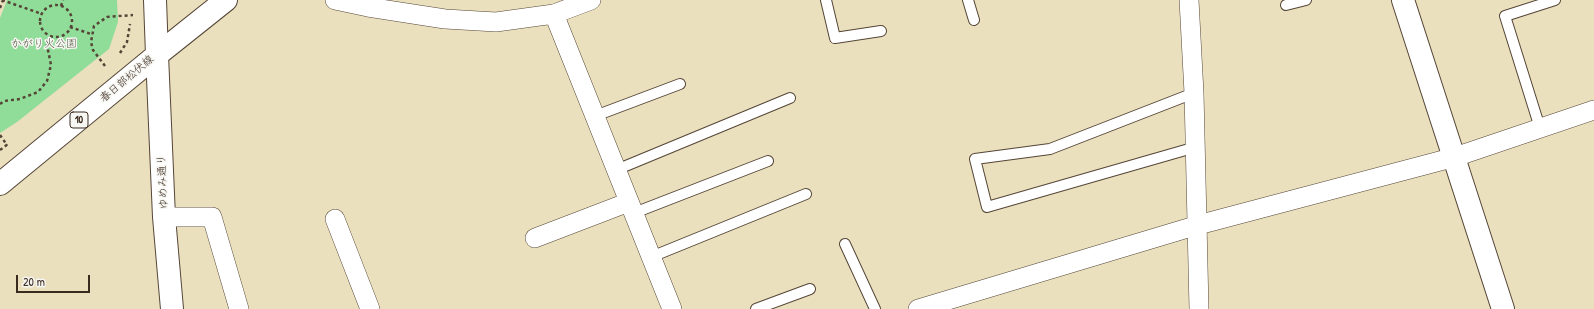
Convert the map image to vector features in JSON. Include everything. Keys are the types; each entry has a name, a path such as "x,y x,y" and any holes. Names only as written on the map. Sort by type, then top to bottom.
{"street":[{"path":"157,54 226,0"},
{"path":"335,0 368,7 445,19 496,22 554,14 591,0"},
{"path":"1189,0 1196,147 1199,309"},
{"path":"1403,0 1503,309"},
{"name":"春日部松伏線","path":"0,184 157,54 155,8"},
{"path":"554,14 672,309"},
{"name":"ゆめみ通り","path":"157,54 164,217 172,309"},
{"path":"918,309 1198,225 1455,157 1594,110"},
{"path":"535,238 632,208"},
{"path":"164,217 212,217 239,309"},
{"path":"335,219 370,309"}],"lane":[{"path":"826,0 835,38 881,31"},
{"path":"968,0 974,20"},
{"path":"1286,5 1306,0"},
{"path":"1540,128 1505,16 1555,0"},
{"path":"595,116 680,84"},
{"path":"1194,93 1050,149 976,158 987,207 1196,147"},
{"path":"616,170 790,98"},
{"path":"632,208 768,161"},
{"path":"651,257 806,194"},
{"path":"844,244 875,309"},
{"path":"756,309 810,289"}],"path":[{"path":"0,8 3,0 42,14"},
{"path":"61,6 63,0"},
{"path":"61,6 71,15 70,27 65,34 61,36 50,36 42,29 40,19 42,14 49,7 61,6"},
{"path":"119,55 127,42 131,8"},
{"path":"120,85 93,50 92,34 94,26 107,16 131,15 155,8"},
{"path":"70,27 92,34"},
{"path":"0,104 4,101 20,99 38,92 47,81 50,65 47,45 50,36"},
{"path":"99,71 110,62"},
{"path":"0,135 7,145"},
{"path":"0,150 13,140"}],"green space":[{"name":"かがり火公園","path":"7,0 117,0 118,22 109,49 17,122 0,133 0,18"}]}
